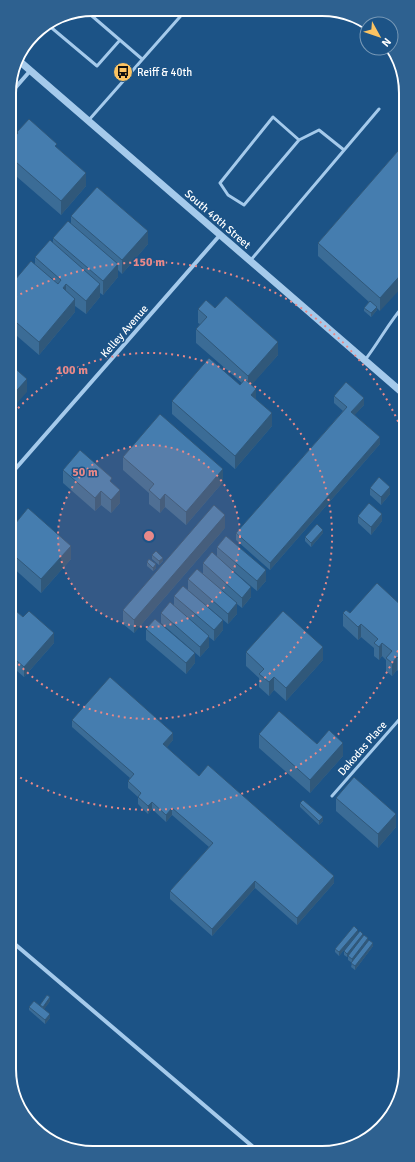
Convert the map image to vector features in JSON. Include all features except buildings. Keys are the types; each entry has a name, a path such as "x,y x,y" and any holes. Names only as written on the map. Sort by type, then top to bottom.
{"street":[{"name":"South 40th Street","path":"22,63 399,390"},
{"path":"16,87 30,71"},
{"name":"Kelley Avenue","path":"16,468 220,235"},
{"path":"16,945 252,1146"}],"lane":[{"path":"93,16 142,60"},
{"path":"88,121 181,16"},
{"path":"52,28 97,66 120,40"},
{"path":"250,261 379,109"},
{"path":"299,140 273,117 220,183 228,194 244,205 299,140 319,130 344,150"},
{"path":"365,360 377,345 392,318 399,310"},
{"name":"Dakodas Place","path":"332,796 399,720"}],"place":[{"name":"Reiff & 40th","path":"123,72"}]}
